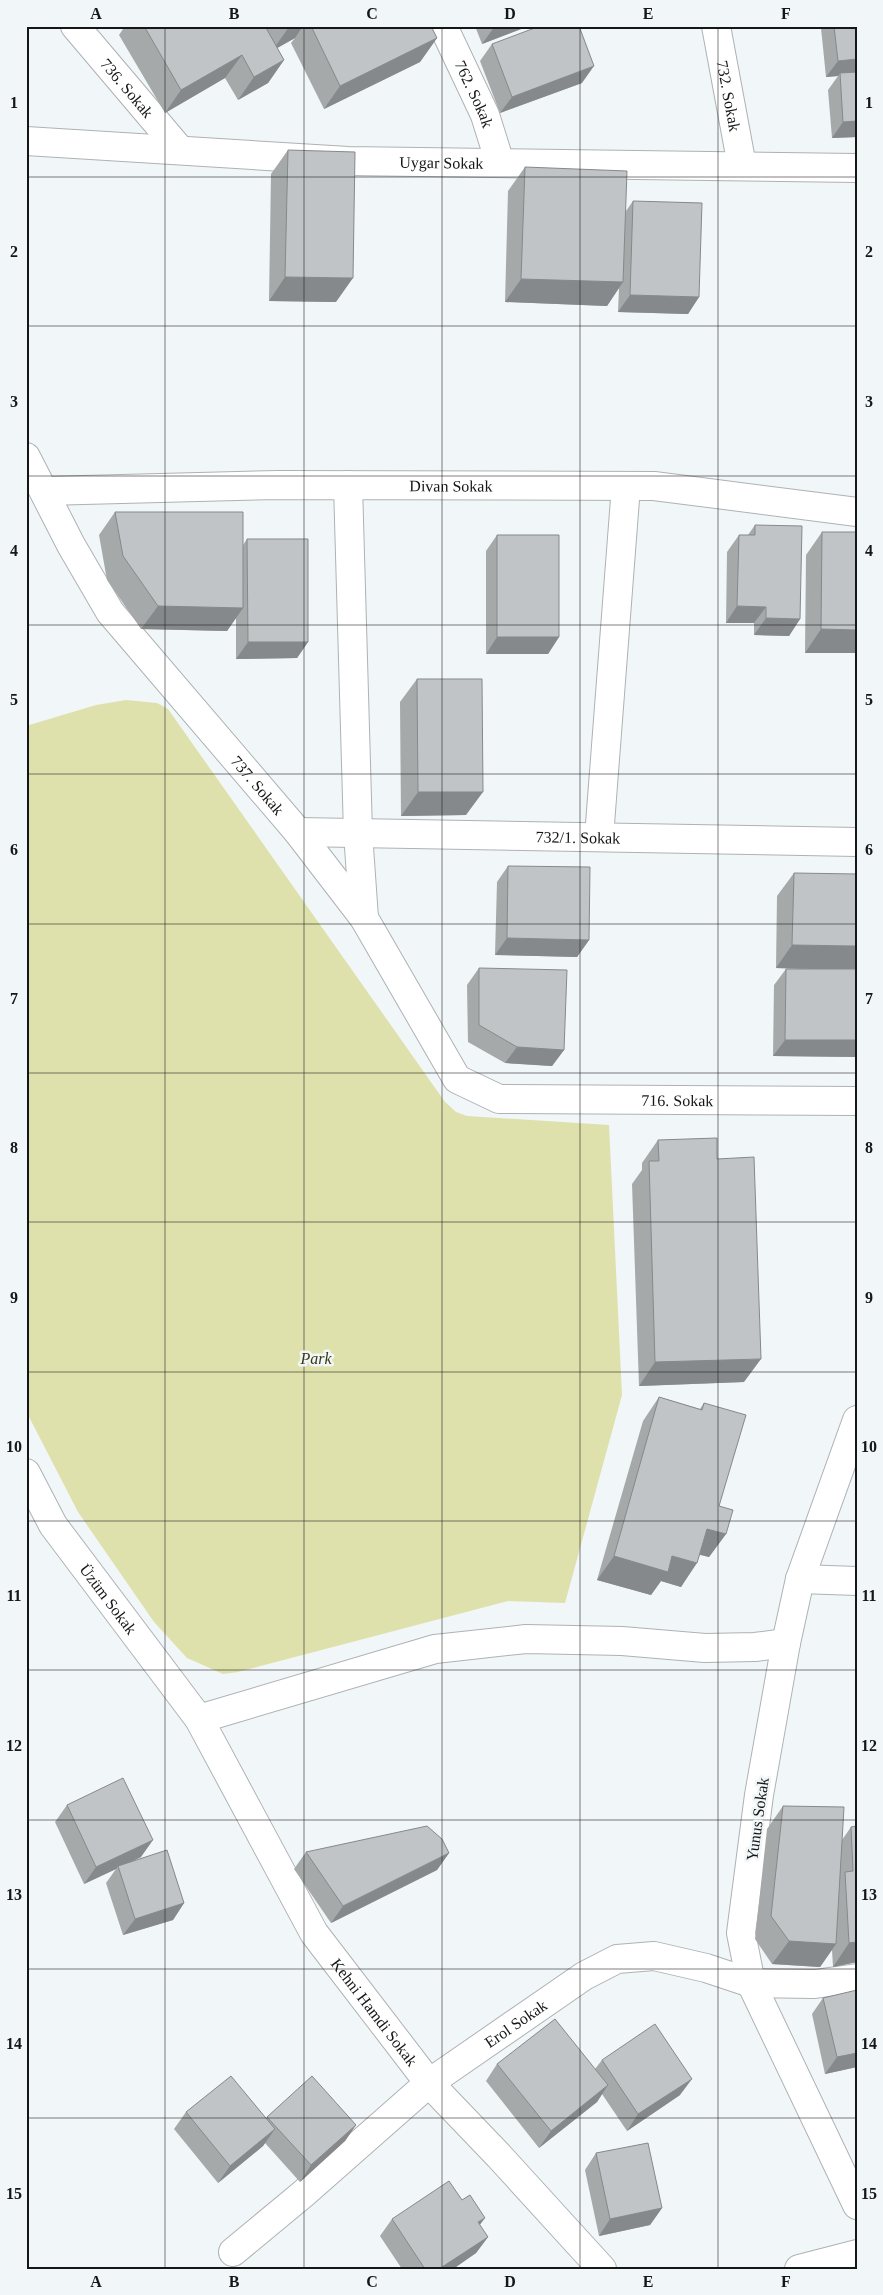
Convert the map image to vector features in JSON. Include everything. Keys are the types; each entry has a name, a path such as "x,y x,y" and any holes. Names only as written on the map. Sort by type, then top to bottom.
{"street":[{"name":"736. Sokak","path":"75,26 180,150"},
{"name":"762. Sokak","path":"443,26 485,115 500,163"},
{"name":"732. Sokak","path":"716,26 742,166"},
{"name":"Uygar Sokak","path":"26,141 348,161 857,168"},
{"name":"737. Sokak","path":"26,457 71,545 110,612 298,832 364,918 457,1079 499,1099"},
{"name":"Divan Sokak","path":"45,491 348,485 654,486 857,512"},
{"path":"348,485 358,833 364,918"},
{"path":"599,838 626,486"},
{"name":"732/1. Sokak","path":"298,832 857,842"},
{"name":"716. Sokak","path":"499,1099 857,1101"},
{"name":"Yunus Sokak","path":"857,1420 800,1579 786,1643 759,1795 741,1933 751,1983 857,2205"},
{"name":"Üzüm Sokak","path":"26,1473 53,1525 199,1719"},
{"path":"800,1579 857,1581"},
{"path":"199,1719 436,1649 526,1639 622,1641 705,1648 754,1647 786,1643"},
{"name":"Kehni Hamdi Sokak","path":"199,1719 314,1933 429,2084 499,2156 602,2269"},
{"name":"Erol Sokak","path":"233,2252 303,2194 429,2084 584,1976 617,1960 654,1956 706,1968 751,1983 815,1984 857,1978"},
{"path":"799,2269 857,2254"}],"green space":[{"name":"Park","path":"126,700 157,703 168,709 445,1102 456,1112 467,1116 609,1125 622,1395 565,1603 508,1601 238,1672 223,1674 187,1658 154,1622 78,1512 26,1411 26,726 96,705"}],"building":[{"path":"144,26 265,26 284,60 254,77 242,55 181,90"},
{"path":"311,26 431,26 437,38 340,86"},
{"path":"540,26 579,26 594,66 512,97 492,44"},
{"path":"834,26 857,26 857,59 838,61"},
{"path":"857,72 857,121 843,122 840,73"},
{"path":"288,150 355,152 353,278 285,277"},
{"path":"525,167 627,171 623,282 521,279"},
{"path":"633,201 702,203 699,297 630,295"},
{"path":"115,512 243,512 243,608 158,606 123,556"},
{"path":"755,525 802,526 800,619 766,618 766,607 737,606 739,535 755,535"},
{"path":"822,532 857,532 857,630 821,629"},
{"path":"497,535 559,535 559,637 497,637"},
{"path":"247,539 308,539 308,642 248,642"},
{"path":"417,679 482,679 483,792 418,792"},
{"path":"508,866 590,867 589,940 507,938"},
{"path":"794,873 857,874 857,946 792,945"},
{"path":"479,968 567,970 564,1050 517,1047 479,1025"},
{"path":"786,969 857,969 857,1040 785,1040"},
{"path":"717,1138 717,1159 754,1157 761,1359 655,1362 649,1161 659,1161 658,1140"},
{"path":"659,1397 702,1410 704,1403 746,1415 719,1506 733,1510 726,1534 707,1529 697,1563 672,1556 668,1572 614,1556"},
{"path":"123,1778 153,1840 96,1867 67,1805"},
{"path":"783,1806 844,1807 836,1944 789,1941 771,1916"},
{"path":"427,1826 442,1839 449,1853 343,1906 306,1852"},
{"path":"857,1826 857,1942 849,1943 845,1872 853,1871 851,1827"},
{"path":"167,1850 184,1903 135,1919 118,1866"},
{"path":"857,1990 857,2053 837,2057 823,1998"},
{"path":"555,2019 608,2085 551,2131 497,2064"},
{"path":"655,2024 692,2079 638,2114 602,2060"},
{"path":"231,2076 275,2129 230,2166 186,2112"},
{"path":"312,2076 356,2125 311,2165 267,2117"},
{"path":"648,2143 662,2208 610,2219 596,2153"},
{"path":"449,2181 462,2200 470,2195 485,2218 478,2222 488,2237 439,2269 425,2269 392,2219"}]}
